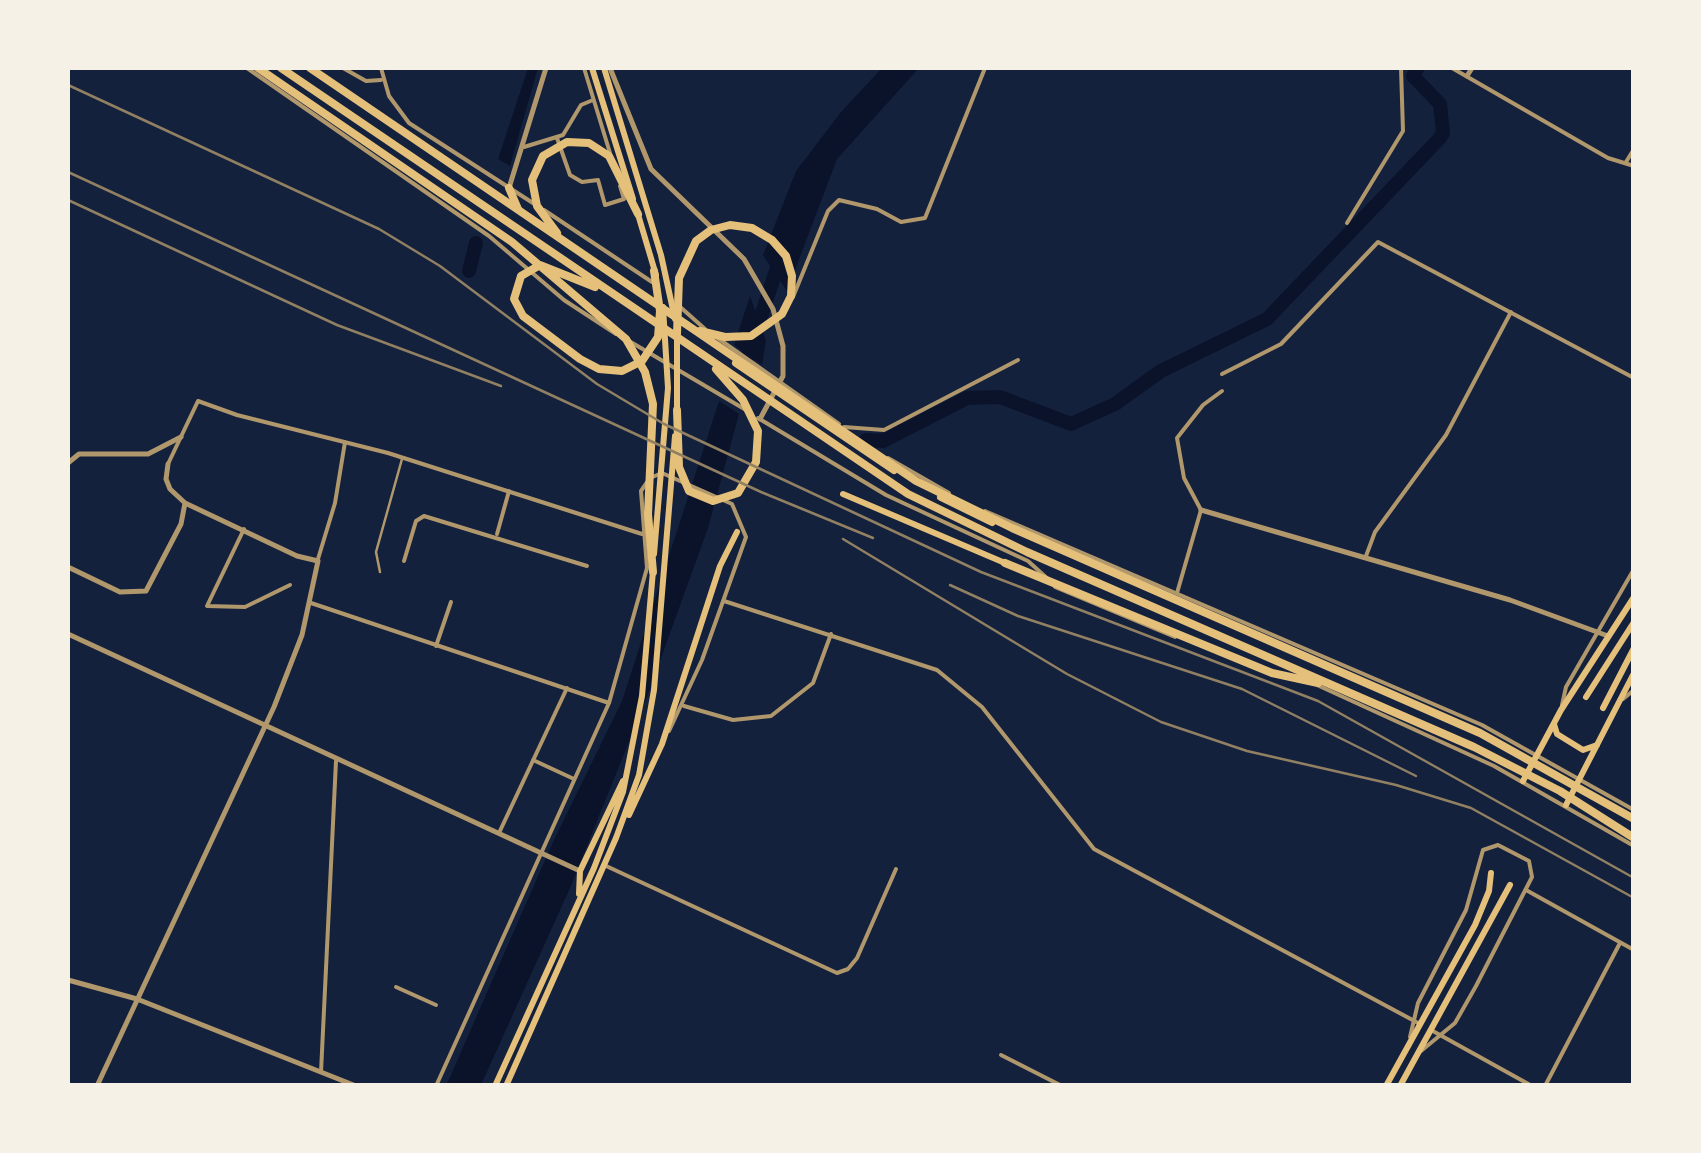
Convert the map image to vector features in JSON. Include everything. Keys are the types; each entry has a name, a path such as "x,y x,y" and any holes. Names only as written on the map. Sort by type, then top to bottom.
{"main road":[{"path":"258,68 512,242 619,332 645,372 653,404 648,514 653,572"},
{"path":"283,68 926,504 1513,766 1634,836"},
{"path":"283,68 892,482 963,521 1528,772 1634,836"},
{"path":"310,68 882,460 950,500 1480,733 1634,821"},
{"path":"310,68 779,387 898,473 968,511 1535,757 1634,821"},
{"path":"495,1086 594,868 628,773 642,696 668,376 664,319 638,214 592,68"},
{"path":"607,68 665,268 678,337 731,385 756,423 756,462 738,493 708,501 686,487 678,456 678,337 676,322 675,317 675,304 682,268 703,235 730,225 752,228 772,240 786,256 792,276 791,296 782,314 764,331 744,338 719,336 698,330 679,320 674,318 670,314"},
{"path":"592,260 556,232 534,200 534,174 548,151 574,141 603,150 627,185 638,214"},
{"path":"509,188 520,214"},
{"path":"441,204 458,205"},
{"path":"470,212 477,228"},
{"path":"643,315 547,265 529,269 515,290 520,312 545,334 591,366 622,371 642,361 658,337 660,303 654,271"},
{"path":"506,1086 639,775 653,698 678,410"},
{"path":"843,494 1281,676 1350,692"},
{"path":"604,864 662,744 720,566 741,531"},
{"path":"1523,781 1561,710 1634,597"},
{"path":"1586,697 1634,622"},
{"path":"1603,708 1634,648"},
{"path":"1566,805 1634,673"},
{"path":"1554,722 1558,734 1583,750 1600,743"},
{"path":"579,895 578,871 628,773"},
{"path":"1386,1086 1417,1022 1484,908 1491,873"},
{"path":"1400,1086 1510,885"}],"street":[{"path":"247,68 477,228 580,312 690,373 900,502 1028,560 1059,590 1095,607 1339,694 1523,781 1634,846"},
{"path":"343,68 371,82 381,80"},
{"path":"381,68 381,80 401,115 414,128 640,273 779,387 912,473 974,506 1535,757"},
{"path":"509,188 546,68"},
{"path":"557,138 574,180 598,180 605,205 624,199 584,68"},
{"path":"607,68 651,169 744,260 777,321 783,355 779,387 760,419"},
{"path":"777,321 799,286 832,205 849,201 902,222 924,218 985,68"},
{"path":"1347,223 1401,137 1400,68"},
{"path":"1452,68 1608,158 1634,166"},
{"path":"1467,76 1472,68"},
{"path":"521,146 557,138 571,127 581,105 594,100"},
{"path":"1626,162 1634,150"},
{"path":"1222,374 1280,344 1378,242 1634,378"},
{"path":"1365,559 1374,532 1446,435 1511,312"},
{"path":"844,427 884,430 1018,360"},
{"path":"1177,594 1201,510 1184,478 1177,438 1203,404 1222,391"},
{"path":"318,561 296,556 185,502 170,489 166,478 168,464 198,400 237,415 402,457 642,534"},
{"path":"68,463 79,454 148,454 181,437"},
{"path":"97,1086 264,728 311,602 345,442"},
{"path":"436,1086 544,854 608,703 646,568 640,511 645,482 662,472 689,481 732,504 743,550 682,706 662,744"},
{"path":"496,536 509,490"},
{"path":"68,566 120,592 146,592 181,524 185,502"},
{"path":"1201,510 1510,600 1610,637"},
{"path":"404,561 416,521 424,516 587,566"},
{"path":"244,529 207,606 245,607 290,585"},
{"path":"1561,710 1566,687 1634,569"},
{"path":"724,601 910,658 961,686 1094,849 1417,1022 1418,1004 1466,910 1483,850 1498,845 1528,861 1533,871 1526,890 1476,986 1443,1036 1417,1054"},
{"path":"311,602 608,703"},
{"path":"436,646 451,602"},
{"path":"68,634 578,871"},
{"path":"682,706 733,720 771,716 813,683 832,634"},
{"path":"498,833 567,688"},
{"path":"1619,702 1634,690"},
{"path":"533,760 575,779"},
{"path":"321,1072 336,761"},
{"path":"1579,782 1634,810"},
{"path":"604,864 837,973 848,970 857,958 896,869"},
{"path":"1526,890 1634,950"},
{"path":"1545,1086 1620,943"},
{"path":"68,980 137,1000 356,1086"},
{"path":"396,988 436,1005"},
{"path":"1432,1030 1532,1086"},
{"path":"1001,1054 1062,1086"},
{"path":"332,1086 333,1076"}],"lane":[{"path":"380,572 376,552 402,457"}],"water":[{"path":"528,68 538,68 510,166 498,159"},
{"path":"882,68 919,68 837,159 787,291 763,255 796,171 841,112"},
{"path":"750,296 766,341 762,365 734,345"},
{"path":"719,401 739,414 708,528 647,697 570,888 481,1085 446,1086 553,842 622,701"}],"waterway":[{"path":"866,440 883,441 967,398 1000,397 1071,424 1115,404 1161,371 1267,319 1443,133 1440,104 1413,76 1417,69"},
{"path":"469,271 476,243"},
{"path":"748,355 781,256"}],"railway":[{"path":"68,85 379,229 440,266 597,384 664,424 981,572 1318,701 1634,878"},
{"path":"68,172 761,492 873,538"},
{"path":"68,200 337,325 501,386"},
{"path":"843,539 1067,674 1161,722 1247,751 1396,785 1471,808 1634,898"},
{"path":"950,585 1018,616 1242,689 1416,776"}]}
